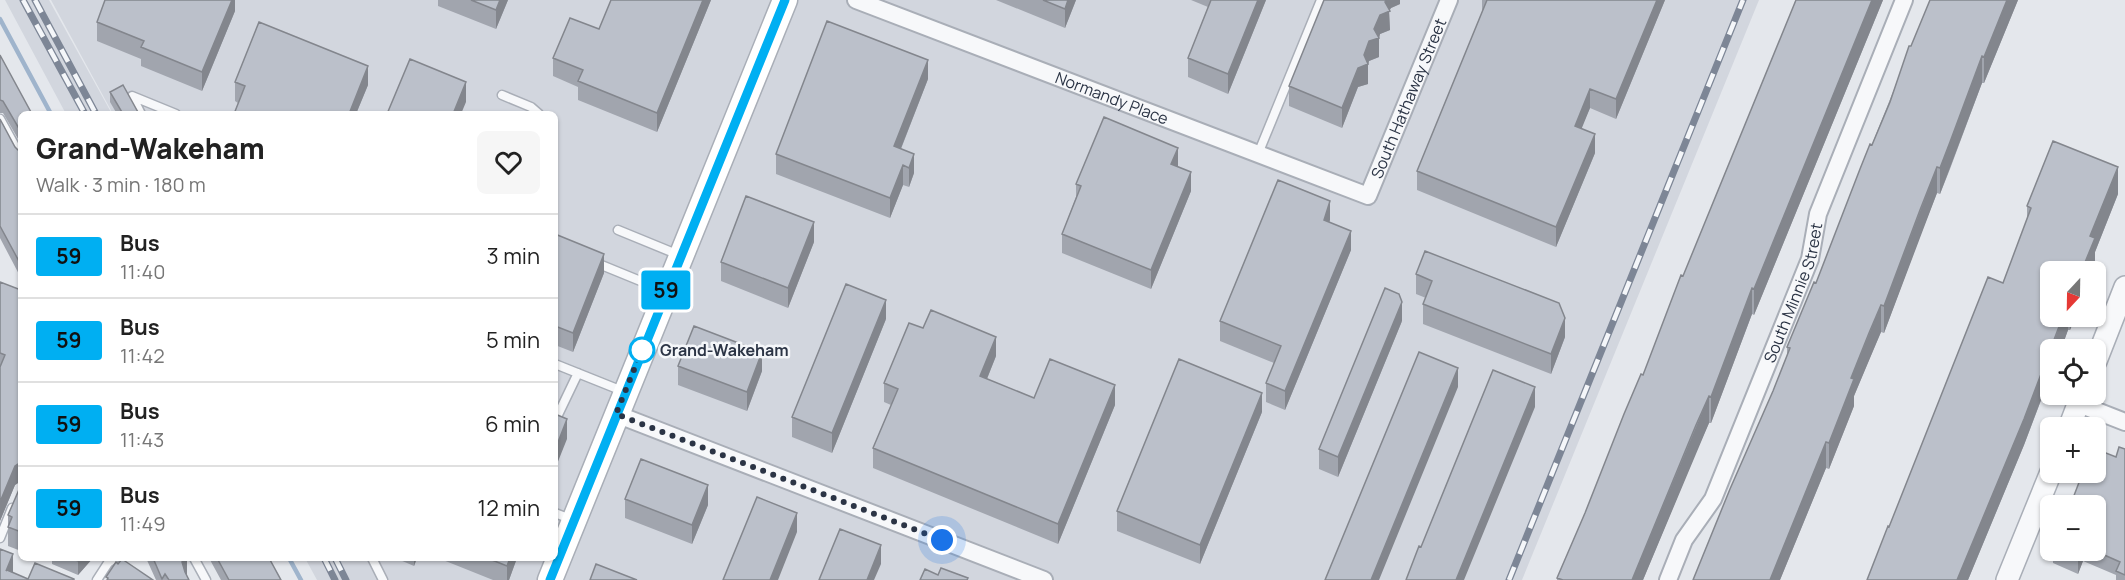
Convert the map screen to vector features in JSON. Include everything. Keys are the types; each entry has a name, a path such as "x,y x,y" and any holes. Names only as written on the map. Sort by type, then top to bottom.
{"main road":[{"path":"558,542 564,516 621,403 785,0"},
{"path":"549,580 553,561"}],"street":[{"name":"Normandy Place","path":"856,0 1368,196"},
{"name":"South Hathaway Street","path":"1368,196 1448,0"},
{"name":"South Minnie Street","path":"1668,580 1684,540 1713,499 1810,259 1818,214 1904,0"},
{"path":"2105,339 2125,286"},
{"path":"621,403 1044,580"},
{"path":"2092,405 2125,422"},
{"path":"2007,580 2047,483"}],"lane":[{"path":"1258,154 1321,0"},
{"path":"502,95 531,107 535,111"},
{"path":"140,111 132,96 169,111"},
{"path":"0,119 18,152"},
{"path":"618,230 680,255"},
{"path":"588,259 666,291"},
{"path":"558,365 578,373 621,403"},
{"path":"558,415 578,373"},
{"path":"0,538 17,497"},
{"path":"97,580 111,561"},
{"path":"196,561 206,580"},
{"path":"374,561 383,580"}],"shaded area":[{"path":"5,0 49,0 110,111 64,111"},
{"path":"51,0 1759,0 1522,580 317,580 307,561 558,561 558,111 111,111"}],"building":[{"path":"105,0 232,0 202,72 141,47 144,41 97,22"},
{"path":"471,0 500,0 496,10"},
{"path":"611,0 703,0 657,113 578,81 583,70 553,58 570,18 599,29"},
{"path":"1043,0 1068,0 1065,9"},
{"path":"1211,0 1258,0 1228,74 1188,58"},
{"path":"1324,0 1386,0 1390,11 1380,15 1374,29 1379,38 1369,41 1364,55 1368,64 1358,68 1342,108 1289,86"},
{"path":"1487,0 1657,0 1616,99 1590,89 1575,126 1595,134 1556,227 1417,171"},
{"path":"1796,0 1872,0 1754,289 1752,288 1711,397 1709,396 1696,425 1632,580 1563,580 1557,578 1624,414 1641,374 1643,375 1681,275 1683,276"},
{"path":"1930,0 2007,0 1984,57 1982,56 1940,168 1937,167 1884,306 1881,305 1869,333 1829,443 1826,442 1770,580 1693,580 1773,391 1790,348 1787,347 1814,282 1816,283 1870,144 1872,145 1890,102 1909,46 1911,46"},
{"path":"827,21 928,60 894,146 914,154 909,168 903,165 890,198 776,154"},
{"path":"259,22 368,66 350,111 235,111 245,86 235,82"},
{"path":"0,55 30,111 18,111 18,127 3,101 0,100"},
{"path":"410,59 466,82 454,111 388,111"},
{"path":"123,85 137,111 121,111 110,92"},
{"path":"1104,117 1178,148 1171,164 1191,172 1151,270 1062,234 1081,186 1076,184"},
{"path":"0,119 18,150 18,259 0,226"},
{"path":"2053,141 2118,167 2090,236 2095,238 2086,261 2040,261 2040,327 2059,327 2054,339 2040,339 2040,377 1957,580 1867,580 1988,277 2003,283 2031,208 2027,206"},
{"path":"1278,180 1330,201 1324,220 1351,231 1285,391 1266,383 1281,346 1220,321"},
{"path":"746,196 814,222 788,288 721,262"},
{"path":"558,235 604,254 573,333 558,327"},
{"path":"1425,251 1559,303 1565,318 1551,354 1423,304 1432,281 1416,274"},
{"path":"0,282 18,289 18,464 15,466 0,502 0,367 5,355 0,353"},
{"path":"846,284 886,300 832,433 792,417"},
{"path":"1385,288 1399,294 1402,302 1338,457 1319,449"},
{"path":"931,310 996,337 980,376 1034,398 1050,359 1115,385 1058,524 873,448 898,389 884,383 909,323 923,328"},
{"path":"694,326 762,352 747,392 678,366"},
{"path":"1419,352 1458,368 1371,580 1325,580"},
{"path":"1179,359 1262,393 1200,545 1117,511"},
{"path":"1493,370 1535,387 1456,580 1406,580 1419,546 1421,547"},
{"path":"558,415 567,419 558,442"},
{"path":"2119,447 2125,449 2125,575 2116,571 2120,562 2106,556 2106,495 2074,495 2079,483 2106,483 2106,453 2116,457"},
{"path":"641,459 708,485 692,525 625,499"},
{"path":"18,492 18,531 8,527 12,517 8,515"},
{"path":"757,497 797,513 770,580 723,580"},
{"path":"840,529 881,545 867,580 819,580"},
{"path":"0,549 13,554 6,571 28,579 35,563 74,580 0,580"},
{"path":"120,561 125,561 153,580 107,580 106,577 116,562 118,564"},
{"path":"154,561 184,561 182,562 189,580 169,580 165,574 162,579"},
{"path":"219,561 271,561 281,580 229,580"},
{"path":"494,561 509,561 507,566"},
{"path":"596,564 637,580 590,580"},
{"path":"941,568 968,578 967,580 920,580 925,569 938,575"}],"waterway":[{"path":"0,19 49,111"},
{"path":"291,561 301,580"}],"railway":[{"path":"23,0 83,111"},
{"path":"35,0 94,111"},
{"path":"1509,580 1743,0"},
{"path":"326,561 335,580"},
{"path":"336,561 346,580"}],"bus line":[{"name":"59","path":"558,560 785,0"},
{"name":"59","path":"550,580 558,561"}],"place":[{"name":"Grand-Wakeham","path":"642,350"}],"route":[{"path":"642,350 616,414 942,540"}]}
